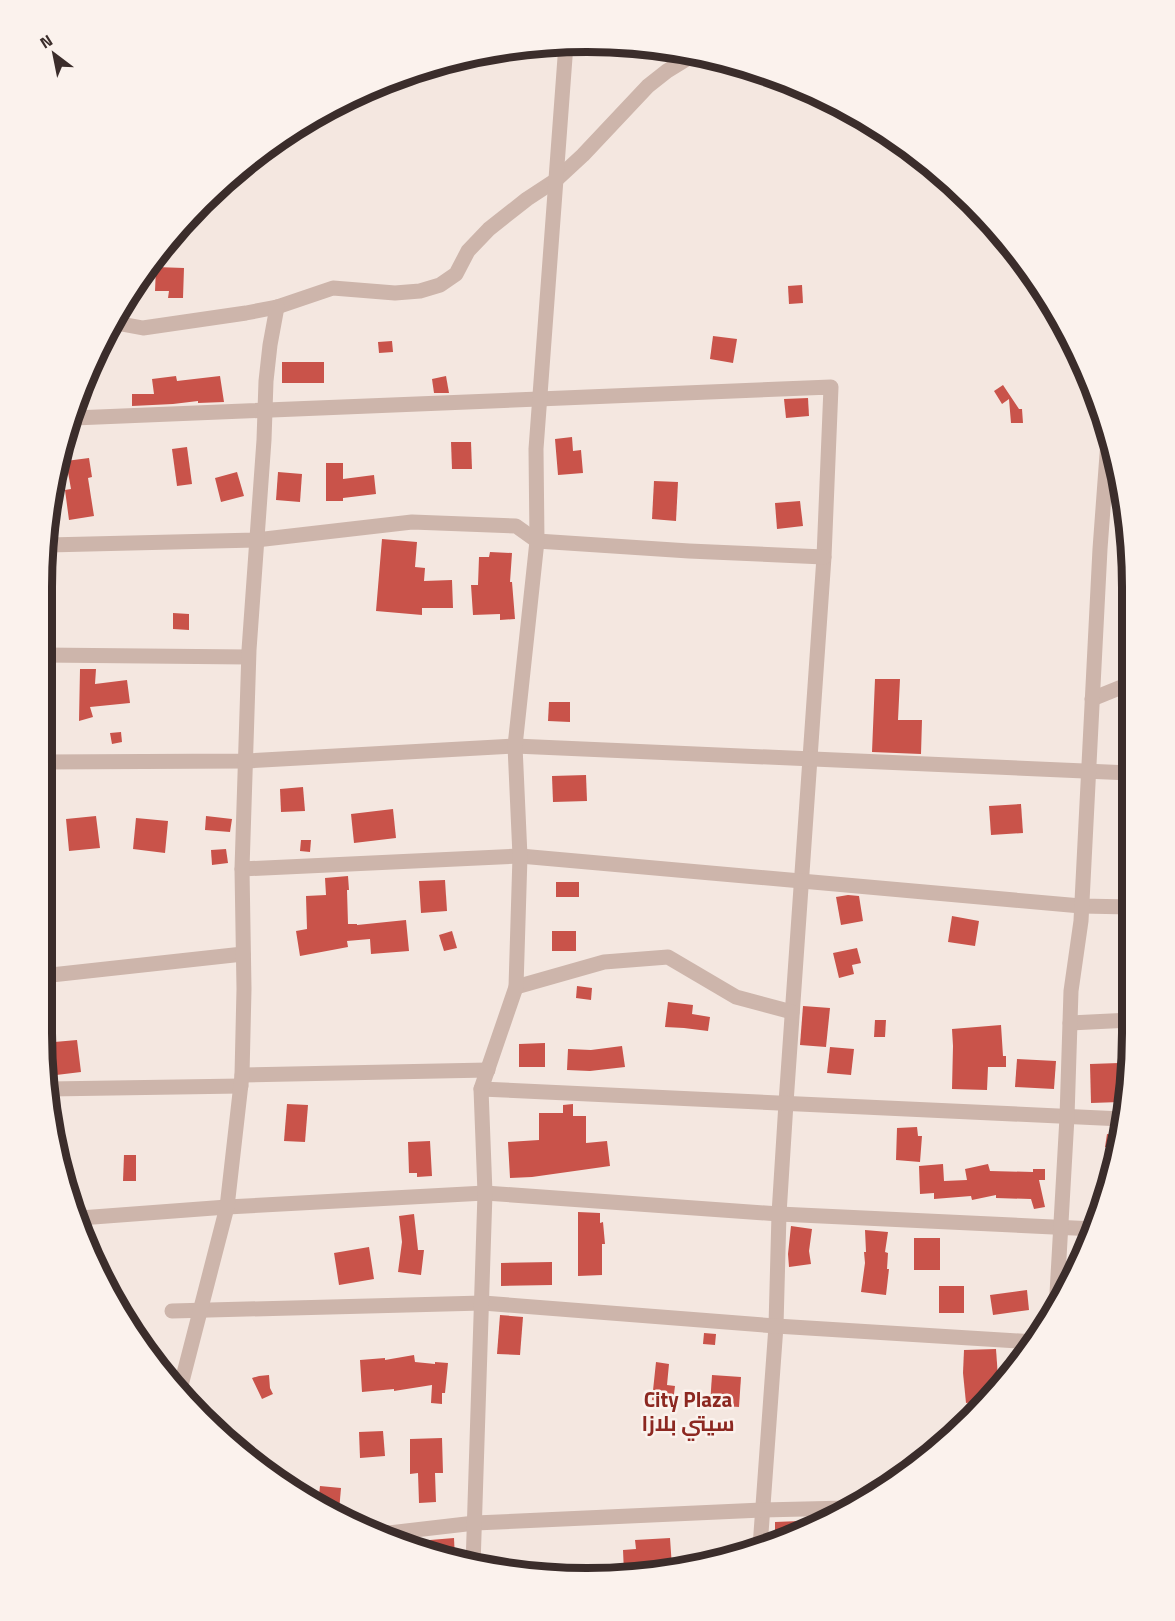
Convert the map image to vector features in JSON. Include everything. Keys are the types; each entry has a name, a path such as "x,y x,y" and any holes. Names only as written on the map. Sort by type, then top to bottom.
{"street":[{"path":"473,1556 483,1303 485,1193 482,1089 516,987 520,856 515,746 537,541 536,449 565,53"},
{"path":"122,324 143,328 277,308 333,288 395,293 420,291 440,285 456,274 468,251 489,229 556,180 583,155 648,86 683,61"},
{"path":"182,1382 227,1207 242,1080 242,869 248,657 266,381 277,308"},
{"path":"80,418 831,387 824,557 786,1102 779,1214 776,1326 760,1539"},
{"path":"1057,1289 1071,991 1081,906 1107,460"},
{"path":"55,545 256,540 412,522 516,526 537,541 824,557"},
{"path":"52,655 248,657"},
{"path":"1092,699 1122,687"},
{"path":"52,762 246,761 515,746 1122,773"},
{"path":"242,869 520,856 1081,906 1122,907"},
{"path":"52,975 243,954"},
{"path":"516,987 604,962 668,957 736,998 792,1012"},
{"path":"1070,1023 1122,1020"},
{"path":"56,1089 488,1070"},
{"path":"482,1089 1115,1119"},
{"path":"86,1218 227,1207 485,1193 779,1214 1086,1228"},
{"path":"172,1311 483,1303 776,1326 1025,1341"},
{"path":"395,1532 475,1523 833,1508"}],"building":[{"path":"159,267 184,268 183,298 168,298 169,291 155,291 156,272"},
{"path":"802,285 803,303 789,304 788,286"},
{"path":"713,336 737,339 733,363 710,359"},
{"path":"392,341 393,352 379,353 378,342"},
{"path":"282,362 324,362 324,383 282,383"},
{"path":"176,376 177,381 220,376 224,402 198,403 198,401 132,406 132,394 154,394 152,379"},
{"path":"446,376 449,393 434,393 432,379"},
{"path":"1003,385 1019,409 1022,409 1023,423 1011,423 1009,399 1002,404 994,391"},
{"path":"808,398 809,416 786,418 784,399"},
{"path":"572,437 573,451 581,450 583,473 558,475 555,439"},
{"path":"451,442 471,442 472,469 452,469"},
{"path":"187,447 192,484 177,486 172,449"},
{"path":"89,458 92,477 88,478 94,516 69,520 65,490 71,489 67,466 68,461"},
{"path":"326,463 343,463 343,479 374,475 376,494 343,498 343,501 326,501"},
{"path":"237,472 244,496 221,502 215,478"},
{"path":"278,472 302,474 300,502 276,500"},
{"path":"654,481 678,482 676,521 652,519"},
{"path":"800,501 803,526 777,529 775,503"},
{"path":"382,539 417,542 415,567 425,568 424,581 452,580 453,608 422,608 422,615 376,611"},
{"path":"490,552 512,553 510,582 512,582 515,619 500,620 500,614 473,615 471,585 478,585 479,557 489,557"},
{"path":"173,613 189,614 189,630 173,629"},
{"path":"80,669 96,669 95,684 127,680 130,703 90,707 93,717 79,721"},
{"path":"875,679 900,679 898,720 922,720 921,754 872,752"},
{"path":"549,702 570,702 570,722 548,721"},
{"path":"121,732 122,742 112,744 110,733"},
{"path":"586,775 587,801 553,802 552,776"},
{"path":"303,787 305,811 281,812 280,789"},
{"path":"1021,804 1023,833 991,835 989,806"},
{"path":"393,809 396,838 354,843 351,814"},
{"path":"96,816 100,848 69,851 66,819"},
{"path":"206,816 232,819 230,832 205,830"},
{"path":"136,818 168,821 165,853 133,849"},
{"path":"301,840 311,840 310,852 300,851"},
{"path":"226,849 228,863 212,865 211,850"},
{"path":"348,876 348,924 406,920 409,951 371,954 370,939 347,941 348,947 300,956 296,931 307,929 306,896 326,895 325,878"},
{"path":"445,880 447,911 421,913 419,881"},
{"path":"556,882 579,882 579,897 556,897"},
{"path":"859,896 863,921 841,925 836,897"},
{"path":"952,916 979,921 975,946 948,942"},
{"path":"452,931 457,948 444,951 439,935"},
{"path":"552,931 576,931 576,951 552,951"},
{"path":"857,948 861,963 852,965 854,974 839,978 833,953"},
{"path":"577,986 592,988 591,1000 576,998"},
{"path":"668,1002 693,1005 692,1014 710,1017 708,1031 665,1027"},
{"path":"803,1006 830,1008 826,1047 800,1045"},
{"path":"875,1020 886,1020 885,1037 874,1037"},
{"path":"1001,1025 1006,1067 988,1067 987,1090 952,1089 952,1029"},
{"path":"77,1040 81,1072 55,1075 52,1042"},
{"path":"545,1043 545,1067 519,1067 519,1044"},
{"path":"622,1046 625,1067 590,1071 567,1070 568,1049 591,1050"},
{"path":"830,1047 854,1049 851,1075 827,1073"},
{"path":"1017,1059 1056,1061 1054,1089 1015,1087"},
{"path":"1119,1063 1118,1102 1091,1103 1090,1064"},
{"path":"287,1104 308,1105 305,1142 284,1141"},
{"path":"573,1104 573,1116 586,1116 586,1143 607,1141 610,1166 510,1178 508,1142 539,1140 539,1113 563,1113 563,1105"},
{"path":"917,1127 918,1136 922,1136 920,1162 896,1160 897,1128"},
{"path":"1107,1134 1113,1134 1110,1147 1105,1147"},
{"path":"430,1141 432,1176 417,1177 417,1173 409,1173 408,1142"},
{"path":"124,1155 136,1155 136,1181 123,1181"},
{"path":"943,1164 944,1181 967,1180 965,1169 988,1164 990,1171 1033,1172 1033,1169 1045,1169 1045,1180 1039,1180 1045,1207 1034,1209 1031,1199 996,1198 996,1195 972,1200 971,1196 934,1199 934,1193 920,1194 919,1166"},
{"path":"578,1212 600,1213 605,1244 602,1244 602,1275 578,1276"},
{"path":"414,1214 418,1250 424,1250 421,1275 398,1272 402,1242 399,1216"},
{"path":"791,1226 812,1229 809,1251 811,1264 789,1267"},
{"path":"865,1230 888,1232 885,1252 888,1253 887,1269 889,1269 886,1295 861,1292 865,1263 864,1252 866,1252"},
{"path":"914,1238 940,1238 940,1270 914,1270"},
{"path":"369,1247 374,1279 339,1285 334,1253"},
{"path":"552,1262 552,1285 501,1286 501,1263"},
{"path":"939,1286 964,1286 964,1313 939,1313"},
{"path":"1027,1290 1029,1310 993,1315 990,1295"},
{"path":"500,1315 523,1317 520,1355 497,1354"},
{"path":"704,1333 716,1334 715,1345 703,1344"},
{"path":"996,1349 998,1376 975,1402 966,1403 963,1373 964,1350"},
{"path":"414,1355 415,1362 448,1363 442,1404 431,1403 432,1385 394,1391 394,1389 362,1392 360,1360 385,1358 385,1360"},
{"path":"656,1362 669,1364 667,1385 675,1386 673,1402 652,1400"},
{"path":"269,1375 273,1394 262,1399 252,1378"},
{"path":"712,1375 741,1377 739,1407 710,1405"},
{"path":"383,1431 385,1456 360,1458 359,1432"},
{"path":"442,1438 443,1473 435,1473 436,1502 419,1503 418,1473 410,1474 410,1439"},
{"path":"320,1486 341,1488 339,1507 319,1496"},
{"path":"800,1521 800,1524 775,1534 775,1522"},
{"path":"454,1538 455,1551 420,1541"},
{"path":"670,1538 672,1561 624,1567 623,1550 636,1549 635,1540"}],"district":[{"name":"City Plaza سيتي بلازا","path":"688,1411"}]}
